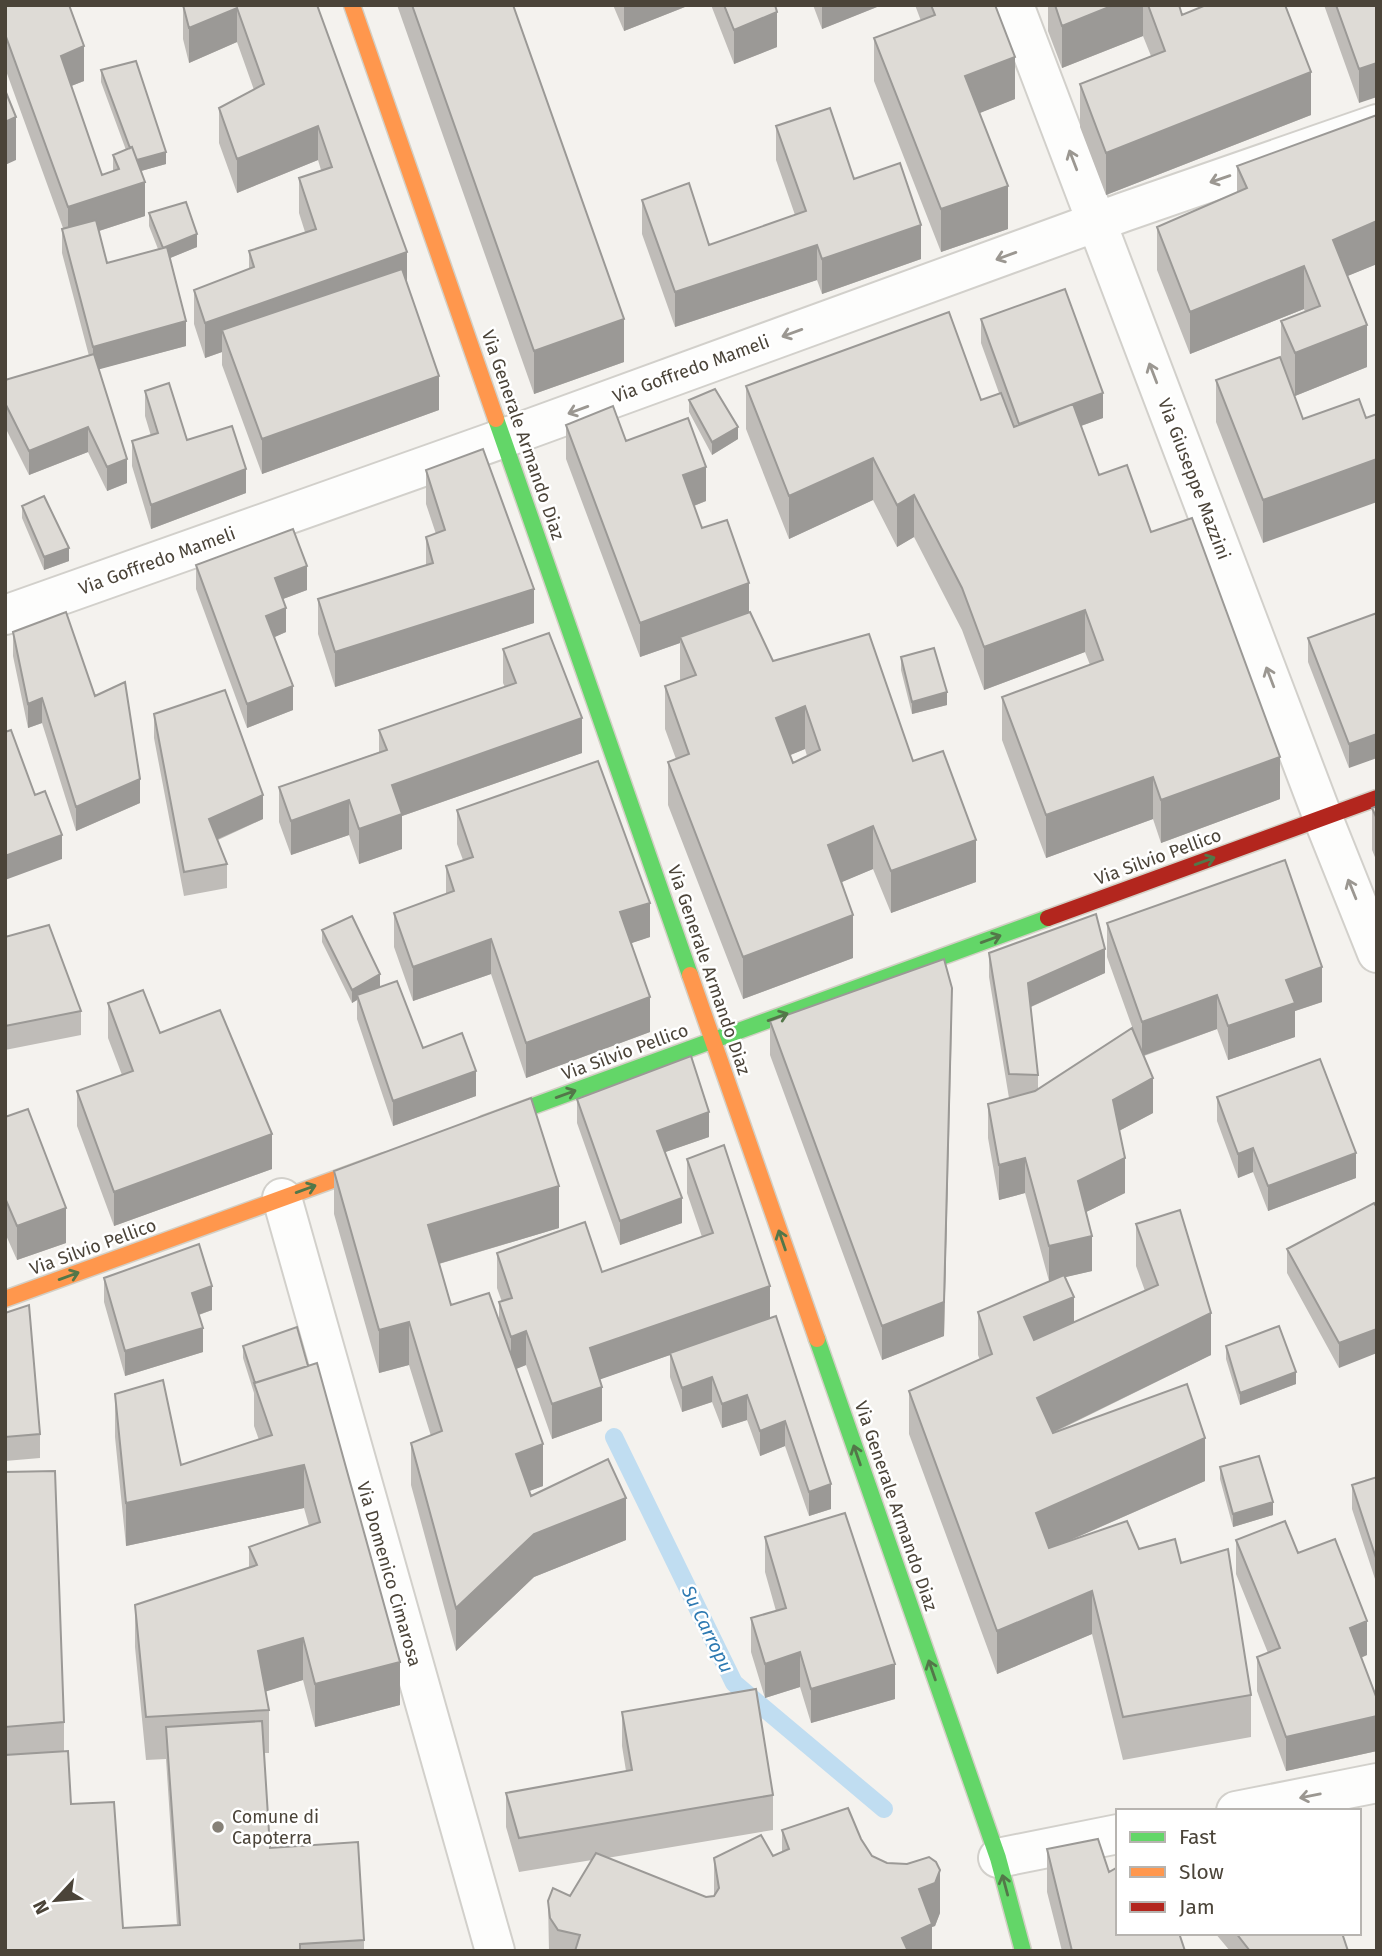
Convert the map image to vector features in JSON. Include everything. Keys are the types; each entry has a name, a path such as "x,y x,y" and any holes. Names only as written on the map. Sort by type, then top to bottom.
{"street":[{"name":"Via Generale Armando Diaz","path":"352,5 998,1858 1023,1951"},
{"name":"Via Giuseppe Mazzini","path":"1014,5 1323,818 1377,953"},
{"name":"Via Goffredo Mameli","path":"5,615 1377,124"},
{"name":"Via Silvio Pellico","path":"466,1131 1377,798"},
{"name":"Via Silvio Pellico","path":"5,1299 400,1155"},
{"name":"Via Domenico Cimarosa","path":"282,1198 495,1951"},
{"path":"1246,1809 1377,1783"},
{"path":"998,1858 1116,1834"}],"building":[{"path":"5,5 69,5 84,46 61,56 102,175 119,169 113,155 132,147 145,182 68,207 5,34"},
{"path":"183,5 317,5 407,252 205,323 194,290 254,267 249,251 316,229 299,178 332,167 318,126 237,159 219,108 264,84 237,8 189,28"},
{"path":"412,5 513,5 624,319 534,351"},
{"path":"724,5 775,5 777,12 734,30"},
{"path":"931,5 995,5 1015,57 965,76 1008,186 941,209 874,38 935,15"},
{"path":"1055,5 1114,5 1062,26"},
{"path":"1148,5 1179,5 1182,15 1206,5 1285,5 1311,72 1106,153 1080,84 1165,51"},
{"path":"1336,5 1377,5 1377,63 1359,69"},
{"path":"136,61 166,152 137,160 101,70"},
{"path":"5,90 16,117 5,122"},
{"path":"830,108 854,179 900,163 921,225 822,259 817,245 675,292 642,200 689,183 709,245 806,211 776,126"},
{"path":"1377,115 1377,221 1333,240 1367,325 1295,353 1281,321 1320,306 1304,266 1190,312 1157,227 1247,188 1237,166"},
{"path":"186,202 197,234 163,248 149,213"},
{"path":"96,220 107,263 167,247 186,321 93,347 62,229"},
{"path":"402,269 439,376 262,439 222,330"},
{"path":"1065,289 1103,393 1019,424 981,319"},
{"path":"949,312 981,400 1001,393 1014,427 1073,404 1099,475 1127,465 1151,532 1192,518 1280,757 1161,800 1153,777 1046,815 1002,697 1103,660 1085,610 984,647 962,588 914,495 897,505 873,458 789,496 746,386"},
{"path":"94,354 127,459 107,467 88,427 29,451 5,403 5,380"},
{"path":"1280,357 1303,419 1359,399 1366,418 1377,414 1377,459 1263,500 1216,380"},
{"path":"169,383 187,440 232,426 246,469 151,505 132,441 158,433 145,391"},
{"path":"715,389 738,427 712,442 689,400"},
{"path":"613,406 626,441 688,418 706,467 683,475 702,528 727,520 749,583 640,623 566,425"},
{"path":"483,449 534,589 335,652 318,599 433,563 426,537 445,530 426,470"},
{"path":"44,496 69,548 44,557 22,506"},
{"path":"293,529 307,566 275,578 286,608 266,616 293,686 247,704 196,565"},
{"path":"66,612 95,696 125,682 140,779 76,807 42,698 28,704 13,632"},
{"path":"750,612 773,661 869,634 913,761 943,751 976,840 891,871 873,826 828,845 853,915 743,957 668,762 689,754 665,686 696,675 680,637","holes":["805,706 820,750 793,763 776,718"]},
{"path":"1377,613 1377,734 1349,744 1308,638"},
{"path":"549,633 582,718 392,785 402,814 359,829 349,800 291,821 279,787 387,750 379,730 516,683 503,649"},
{"path":"934,648 947,692 912,702 901,657"},
{"path":"225,690 263,795 209,819 227,864 184,872 154,714"},
{"path":"11,730 35,795 45,791 62,835 5,856 5,732"},
{"path":"598,761 650,903 620,912 650,997 526,1043 491,939 413,967 394,913 454,891 446,866 473,857 457,810"},
{"path":"1377,806 1377,819 1372,808"},
{"path":"1285,860 1322,967 1286,980 1295,1003 1228,1026 1217,995 1142,1022 1107,923"},
{"path":"1096,914 1105,949 1028,983 1038,1075 1009,1074 989,953"},
{"path":"352,916 380,974 352,990 322,930"},
{"path":"49,925 81,1011 5,1026 5,937"},
{"path":"944,959 952,988 944,1302 882,1326 770,1021"},
{"path":"397,981 423,1048 462,1033 476,1071 393,1101 357,995"},
{"path":"143,990 160,1033 220,1010 272,1134 114,1192 77,1091 133,1071 108,1003"},
{"path":"1132,1028 1153,1078 1113,1100 1125,1158 1078,1181 1092,1236 1049,1246 1025,1158 999,1165 988,1104 1035,1091"},
{"path":"691,1056 709,1112 657,1131 682,1198 620,1221 577,1099"},
{"path":"1320,1059 1356,1153 1268,1186 1253,1148 1238,1154 1217,1097"},
{"path":"531,1098 559,1186 428,1225 451,1305 489,1293 543,1444 516,1454 531,1496 608,1459 626,1498 534,1534 456,1608 411,1443 442,1431 409,1322 379,1330 334,1171"},
{"path":"28,1109 66,1208 17,1226 5,1198 5,1117"},
{"path":"724,1145 770,1286 590,1348 602,1387 552,1404 526,1331 511,1337 499,1302 512,1298 497,1253 585,1222 602,1272 713,1233 687,1159"},
{"path":"1374,1203 1377,1208 1377,1329 1339,1343 1287,1249"},
{"path":"1180,1210 1211,1313 1037,1398 1053,1433 1187,1384 1205,1438 1036,1513 1049,1548 1127,1521 1139,1549 1175,1539 1181,1563 1228,1549 1251,1695 1123,1717 1092,1591 997,1631 909,1391 992,1354 978,1312 1064,1275 1074,1297 1024,1317 1034,1340 1158,1285 1136,1224"},
{"path":"199,1244 212,1286 192,1293 203,1328 125,1351 104,1278"},
{"path":"29,1305 40,1434 5,1437 5,1313"},
{"path":"776,1316 831,1484 809,1492 785,1421 760,1431 747,1395 722,1404 712,1377 682,1388 670,1353"},
{"path":"1279,1326 1296,1372 1240,1393 1226,1346"},
{"path":"297,1327 308,1366 255,1383 243,1346"},
{"path":"317,1363 400,1662 315,1684 303,1638 258,1651 269,1710 146,1717 135,1605 257,1565 249,1547 320,1522 304,1465 126,1503 115,1394 163,1380 181,1465 272,1435 254,1383"},
{"path":"1259,1456 1273,1502 1233,1514 1220,1467"},
{"path":"55,1471 64,1722 5,1727 5,1472"},
{"path":"1377,1477 1377,1557 1376,1558 1352,1485"},
{"path":"845,1513 895,1664 811,1689 800,1652 765,1664 751,1618 786,1608 765,1537"},
{"path":"1285,1521 1298,1553 1335,1539 1367,1621 1350,1628 1377,1699 1377,1716 1286,1737 1257,1657 1280,1648 1236,1540"},
{"path":"756,1689 773,1795 519,1838 506,1793 632,1770 622,1712"},
{"path":"262,1721 270,1848 358,1842 364,1940 300,1944 300,1951 5,1951 5,1755 68,1751 71,1804 114,1802 123,1928 180,1925 166,1727"},
{"path":"848,1808 861,1839 872,1856 887,1863 907,1864 929,1857 936,1862 940,1870 935,1883 919,1889 932,1924 902,1938 908,1951 575,1951 580,1935 558,1930 550,1918 548,1901 553,1888 570,1896 596,1853 706,1897 714,1896 719,1888 714,1858 761,1835 773,1856 789,1849 782,1830"},
{"path":"1098,1839 1109,1872 1116,1868 1116,1935 1180,1935 1185,1951 1072,1951 1047,1849"},
{"path":"1238,1935 1343,1935 1348,1951 1250,1951"}],"waterway":[{"name":"Su Carropu","path":"614,1437 734,1683 884,1809"}],"traffic: fast":[{"path":"496,419 690,975"},
{"path":"484,1124 1048,918"},
{"path":"817,1339 998,1858 1023,1951"}],"traffic: slow":[{"path":"352,5 496,419"},
{"path":"690,975 817,1339"},
{"path":"5,1299 385,1161"}],"traffic: jam":[{"path":"1048,918 1377,798"}],"place":[{"name":"Comune di Capoterra","path":"218,1827"}]}
